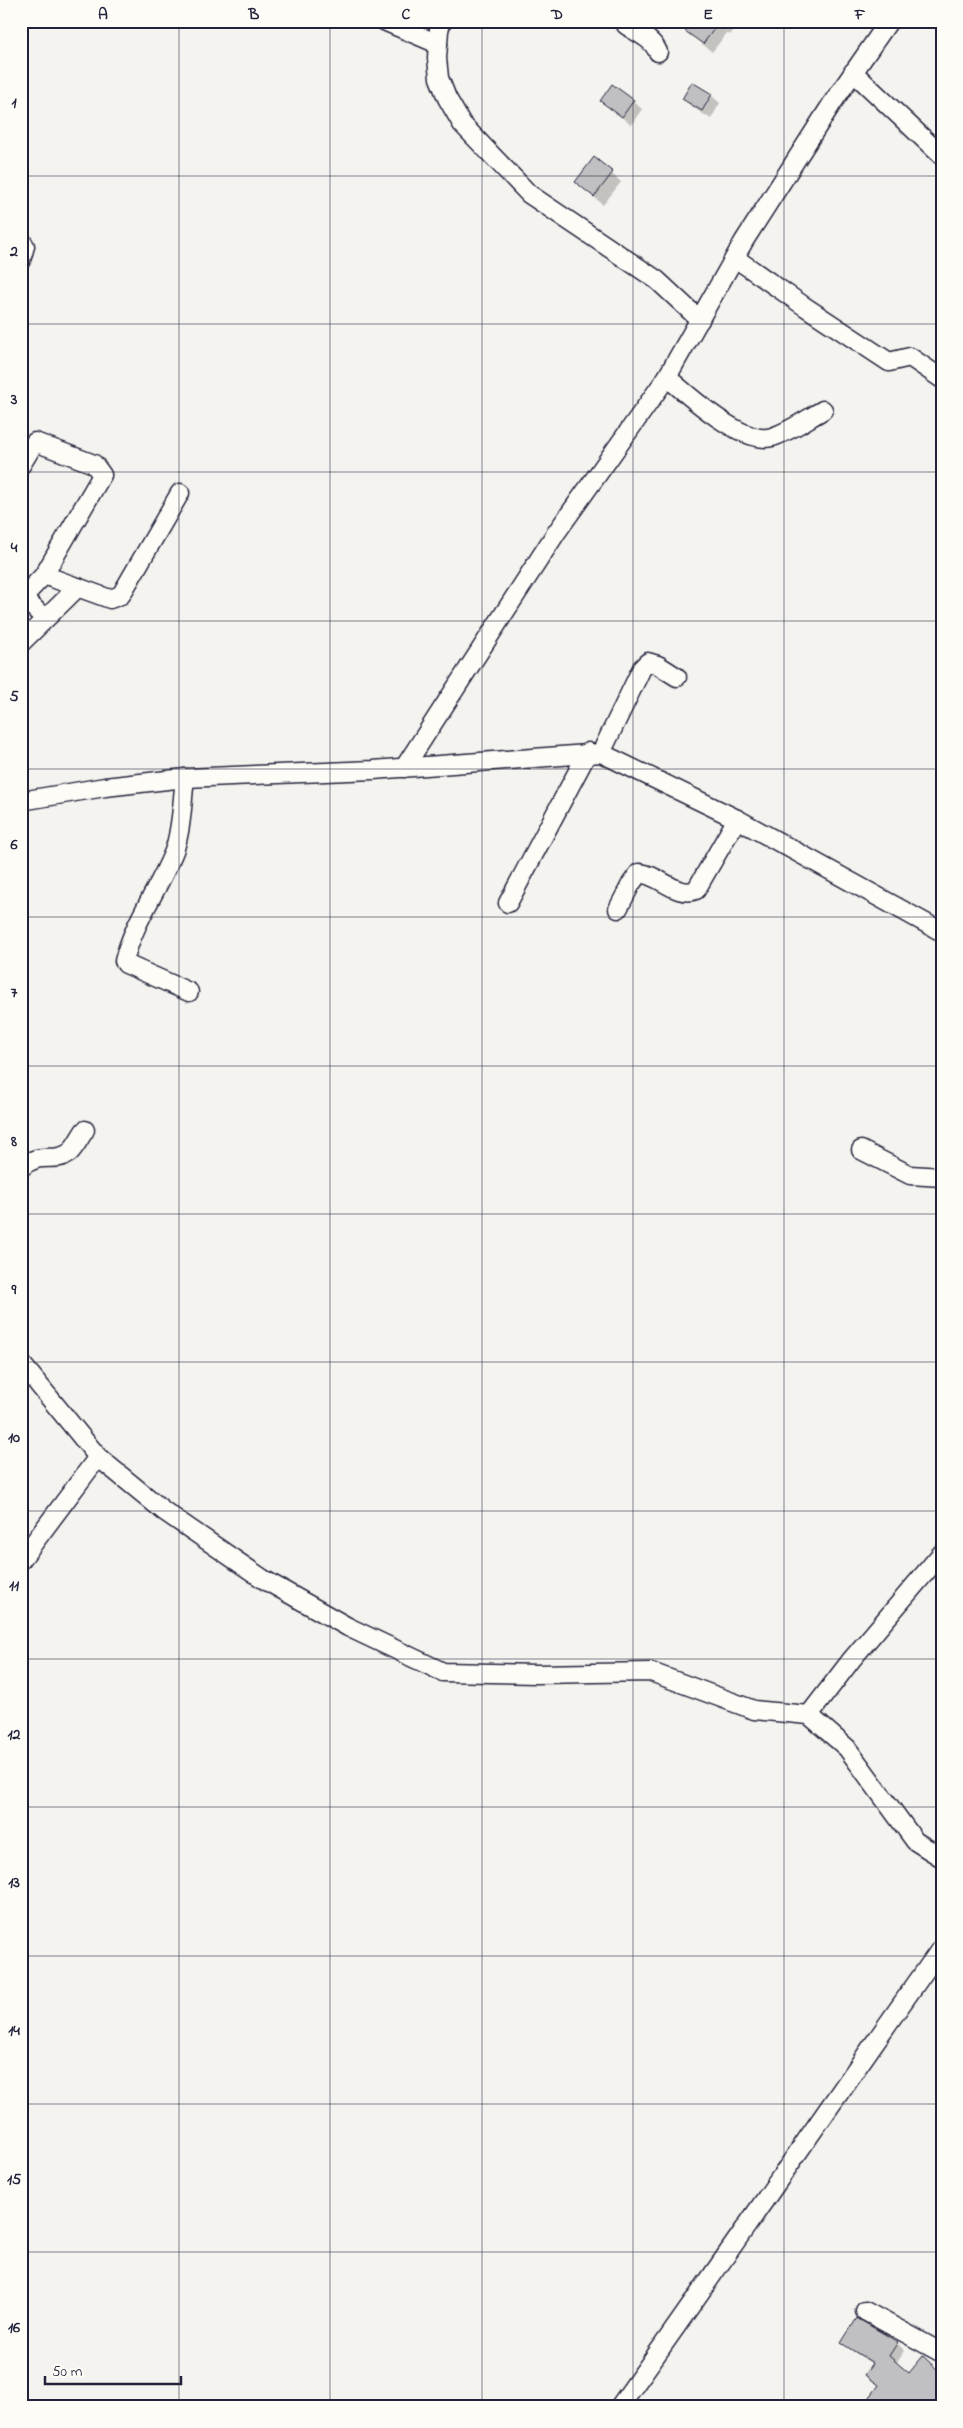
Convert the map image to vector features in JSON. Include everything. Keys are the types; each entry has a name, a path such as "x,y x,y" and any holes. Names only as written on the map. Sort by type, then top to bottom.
{"street":[{"path":"384,21 410,34 438,44"},
{"path":"442,21 437,58 439,78 447,98 462,124 529,194 657,280 700,320"},
{"path":"626,21 626,24 654,44 658,52"},
{"path":"404,768 556,533 667,377 734,258 793,162 889,21"},
{"path":"853,72 942,156"},
{"path":"21,240 25,246 21,260"},
{"path":"734,258 889,362 910,357 942,379"},
{"path":"667,377 710,414 751,435 770,438 823,410"},
{"path":"21,465 35,442 94,464 102,475 44,575 22,596 45,619"},
{"path":"44,575 110,599 122,595 180,493"},
{"path":"21,643 78,587"},
{"path":"508,903 642,668 648,662 658,665 677,677"},
{"path":"21,801 105,787 185,778 404,768 595,752 737,820 942,932"},
{"path":"185,778 179,832 173,852 133,933 124,961 126,964 189,992"},
{"path":"618,909 639,873 647,873 682,892 696,890 737,820"},
{"path":"21,1168 34,1158 64,1156 71,1152 85,1130"},
{"path":"861,1150 910,1175 942,1177"},
{"path":"21,1363 98,1457 164,1511 263,1580 348,1627 443,1672 537,1674 652,1672 754,1710 810,1716 847,1748 915,1841 942,1858"},
{"path":"21,1560 98,1457"},
{"path":"810,1716 852,1659 942,1553"},
{"path":"619,2407 732,2250 833,2099 942,1947"},
{"path":"865,2311 942,2352"}],"building":[{"path":"693,21 720,21 703,44 685,31"},
{"path":"692,82 712,94 702,111 682,99"},
{"path":"612,84 634,100 622,117 600,101"},
{"path":"594,157 613,172 594,197 575,182"},
{"path":"857,2318 898,2342 889,2356 909,2373 923,2356 942,2374 942,2407 875,2407 867,2401 879,2385 865,2375 873,2363 841,2343"}]}
